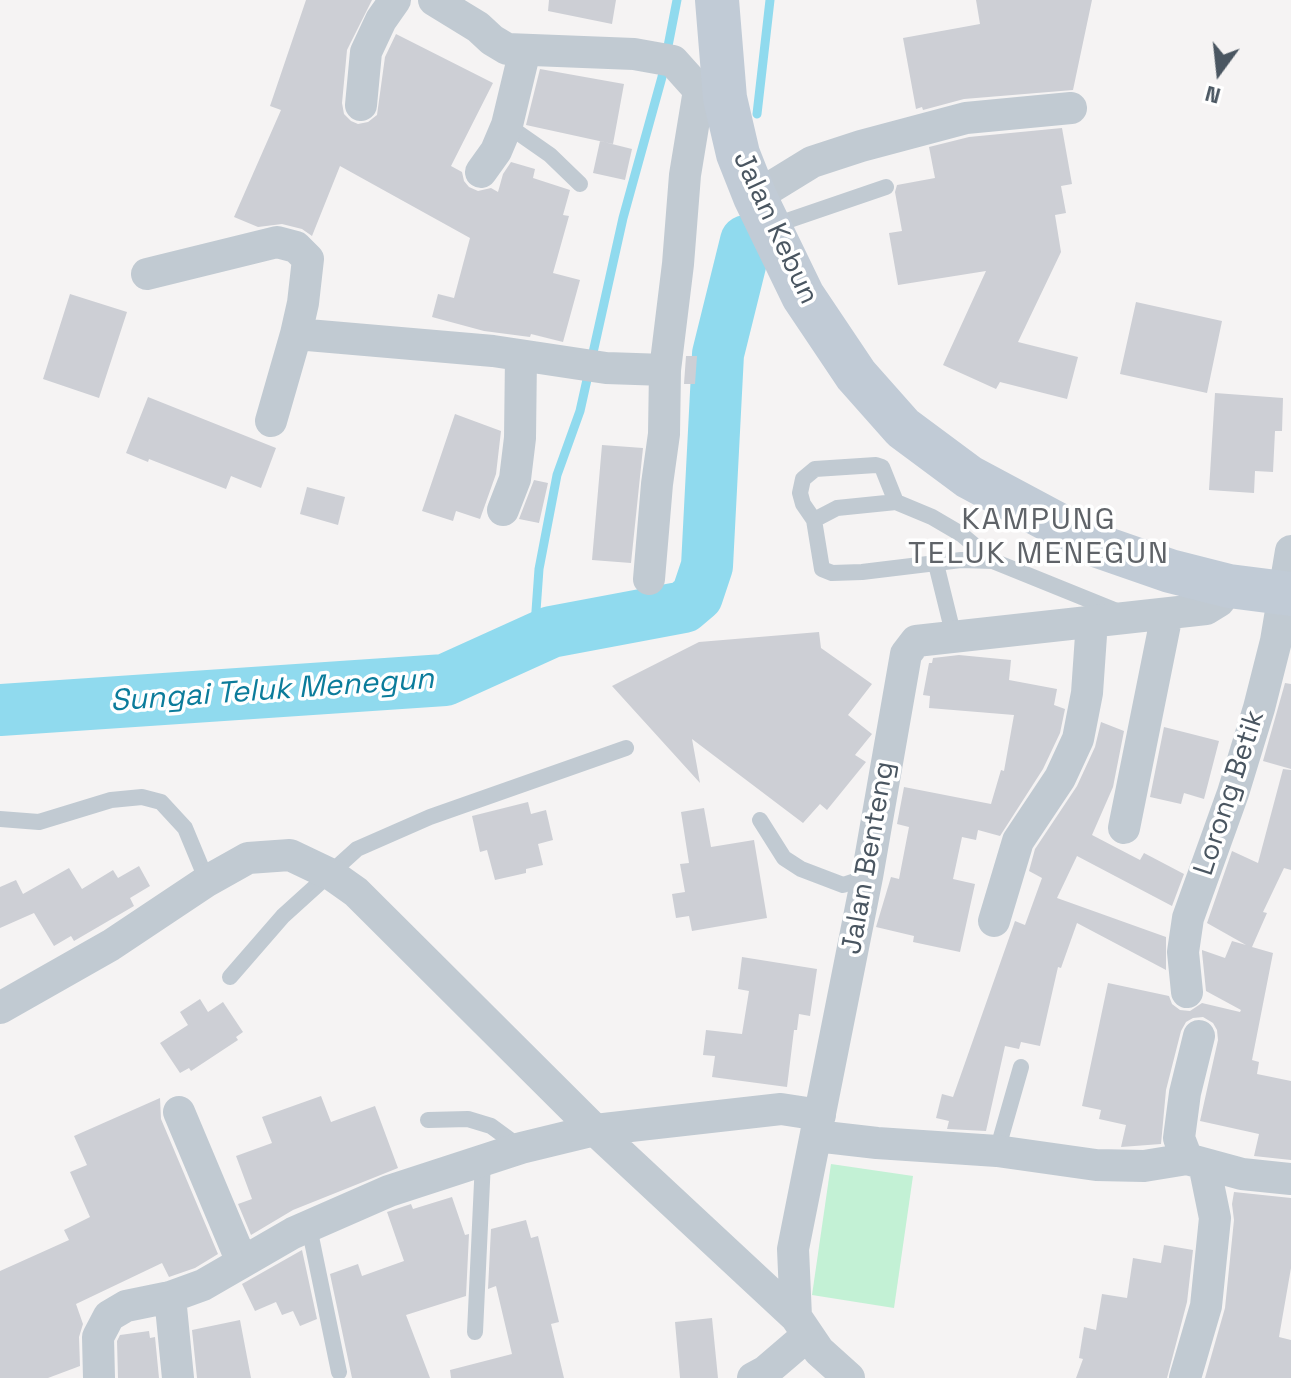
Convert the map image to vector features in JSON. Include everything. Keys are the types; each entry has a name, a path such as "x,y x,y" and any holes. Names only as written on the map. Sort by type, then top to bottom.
{"main road":[{"name":"Jalan Kebun","path":"717,0 712,94 762,212 803,296 856,375 903,428 969,477 1098,546 1170,571 1229,586 1286,594"}],"street":[{"path":"361,105 366,52 381,20 395,0"},
{"path":"451,5 507,49 634,54 665,60 712,94 685,175 665,370 664,434 649,579"},
{"path":"481,172 496,151 507,125 525,50"},
{"path":"762,212 812,162 966,118 1071,108"},
{"path":"147,274 277,242 296,247 308,259 296,334 271,421"},
{"path":"296,334 493,351 591,366 665,370"},
{"path":"503,510 515,479 520,438 521,356"},
{"name":"Lorong Betik","path":"1187,992 1183,952 1188,918 1233,793 1259,708 1286,594 1291,551"},
{"name":"Jalan Benteng","path":"802,1326 793,1249 867,877 906,654 916,641 1206,609 1219,601 1229,586"},
{"path":"1124,828 1167,614"},
{"path":"994,921 1018,841 1060,778 1078,739 1087,693 1092,621"},
{"path":"0,1008 111,945 207,881 248,858 290,855 332,875 356,892 595,1130 802,1326 838,1373"},
{"path":"1185,1378 1206,1306 1215,1218 1196,1162 1179,1138 1185,1093 1199,1036"},
{"path":"99,1378 98,1337 109,1316 126,1306 170,1297 203,1285 309,1227 389,1191 521,1148 595,1130 781,1109 818,1126 877,1143 997,1151 1096,1165 1144,1166 1196,1162 1242,1174 1291,1179"},
{"path":"179,1112 242,1262"},
{"path":"170,1297 178,1378"},
{"path":"753,1378 766,1371 802,1326"}],"lane":[{"path":"507,125 550,155 580,184"},
{"path":"762,212 886,187"},
{"path":"896,502 882,467 865,465 815,469 803,479 800,493 803,504 814,520 822,569 826,572 862,572 961,560 993,561"},
{"path":"814,520 837,508 896,502 932,517 961,534 993,561 1131,617"},
{"path":"936,564 954,637"},
{"path":"230,977 283,916 332,875 357,849 430,817 626,748"},
{"path":"0,819 39,822 111,800 142,797 161,802 185,828 207,881"},
{"path":"760,820 784,858 801,869 843,885 867,877"},
{"path":"997,1151 1021,1067"},
{"path":"428,1120 468,1119 491,1126 521,1148"},
{"path":"475,1332 483,1161"},
{"path":"309,1227 339,1372"}],"green space":[{"path":"831,1164 913,1176 894,1308 812,1295"}],"building":[{"path":"306,0 372,0 347,50 342,103 344,114 351,121 358,124 368,122 377,115 385,57 396,34 493,83 451,166 462,172 469,187 478,191 491,188 498,192 503,174 511,162 535,169 533,178 570,190 563,215 569,216 553,273 580,280 563,342 531,334 530,337 484,331 432,317 438,294 454,298 470,238 340,166 312,236 302,229 282,224 258,227 234,217 281,110 270,106"},
{"path":"549,0 616,0 612,24 548,11"},
{"path":"976,0 1092,0 1073,90 964,99 923,110 922,107 916,109 903,38 980,24"},
{"path":"540,69 624,84 613,144 526,125"},
{"path":"1062,128 1072,184 1061,186 1066,213 1055,215 1061,252 1018,342 1078,357 1067,399 1000,382 996,389 943,365 986,271 898,285 889,233 902,231 895,192 897,185 935,178 929,147 969,137"},
{"path":"600,141 632,149 625,180 593,173"},
{"path":"70,294 127,312 99,398 43,379"},
{"path":"1136,302 1222,321 1207,393 1120,374"},
{"path":"686,356 697,356 695,384 684,384"},
{"path":"1215,393 1283,398 1282,431 1275,431 1273,472 1255,471 1254,493 1209,490"},
{"path":"148,397 276,448 261,488 231,476 226,489 126,453"},
{"path":"455,414 501,431 496,474 480,519 456,511 453,521 422,511"},
{"path":"602,445 643,448 631,563 592,560"},
{"path":"534,480 548,483 539,523 519,519"},
{"path":"307,487 345,497 338,525 300,514"},
{"path":"819,632 821,648 872,684 848,715 872,734 855,755 866,762 827,810 820,804 803,823 692,739 700,783 612,686 699,642"},
{"path":"959,655 1011,660 1009,680 1057,689 1054,705 1065,709 1060,733 1043,769 1000,836 978,830 976,840 962,837 953,879 975,884 960,952 913,942 914,936 876,927 891,877 899,879 909,827 897,824 904,787 991,804 1001,770 1004,771 1014,715 929,708 930,696 923,695 929,663 933,658"},
{"path":"1285,683 1291,684 1291,769 1263,761"},
{"path":"1101,722 1124,731 1113,787 1092,835 1140,860 1144,853 1184,874 1172,906 1077,856 1057,898 1166,937 1166,970 1077,923 1061,968 1058,967 1040,1046 1021,1042 1019,1049 1005,1046 986,1131 947,1129 949,1121 936,1118 942,1094 953,1097 1015,921 1025,925 1042,878 1029,871 1035,849 1077,786 1095,747"},
{"path":"1164,727 1219,741 1204,799 1184,793 1181,804 1150,797"},
{"path":"1283,769 1291,770 1291,870 1284,868 1263,912 1267,913 1252,947 1273,953 1252,1060 1259,1062 1257,1074 1291,1081 1291,1160 1254,1156 1259,1134 1200,1121 1218,1040 1213,1023 1203,1017 1186,1022 1181,1031 1166,1090 1161,1144 1121,1147 1126,1125 1099,1119 1101,1110 1082,1106 1108,983 1169,996 1172,1004 1180,1010 1190,1011 1202,1003 1240,1012 1206,991 1202,950 1225,958 1232,941 1246,945 1207,923 1232,851 1258,863"},
{"path":"528,802 531,814 546,810 553,840 538,844 543,865 526,869 526,873 495,880 487,850 480,852 472,816"},
{"path":"704,808 711,847 754,840 767,918 692,931 689,916 676,918 672,894 685,892 680,864 689,863 681,812"},
{"path":"139,866 150,886 130,898 134,906 74,941 71,936 54,946 34,913 0,928 0,887 16,880 23,894 69,868 82,889 113,870 118,878"},
{"path":"742,957 817,969 810,1016 799,1014 797,1030 794,1030 787,1087 712,1077 715,1056 703,1055 706,1030 742,1034 749,991 738,989"},
{"path":"200,999 208,1012 223,1002 243,1032 236,1037 238,1040 191,1071 189,1068 180,1073 160,1043 188,1025 180,1012"},
{"path":"321,1096 331,1122 375,1106 398,1168 293,1210 251,1235 238,1204 252,1199 236,1156 272,1143 262,1117"},
{"path":"160,1098 161,1119 218,1254 195,1268 169,1277 162,1263 76,1304 83,1324 79,1337 80,1366 48,1378 0,1378 0,1271 69,1240 64,1230 90,1217 70,1172 87,1165 74,1136"},
{"path":"1234,1192 1291,1198 1291,1268 1279,1337 1291,1340 1291,1378 1205,1378 1225,1308"},
{"path":"452,1197 465,1235 469,1234 466,1296 406,1315 430,1378 352,1378 330,1274 358,1264 362,1276 404,1261 387,1212 411,1204 413,1209"},
{"path":"526,1220 531,1238 538,1236 559,1322 551,1324 564,1378 451,1378 450,1370 512,1354 496,1286 488,1289 491,1229"},
{"path":"1164,1245 1193,1250 1187,1302 1167,1378 1076,1378 1083,1359 1079,1358 1084,1327 1096,1330 1102,1294 1127,1298 1133,1258 1161,1263"},
{"path":"302,1250 317,1319 300,1326 293,1311 282,1315 276,1302 255,1311 242,1284"},
{"path":"712,1318 718,1378 680,1378 675,1322"},
{"path":"240,1320 251,1378 197,1378 192,1330"},
{"path":"149,1331 150,1338 155,1337 159,1378 118,1378 117,1341 120,1335"}],"waterway":[{"path":"534,639 539,569 557,475 580,411 623,218 662,77 677,0"},
{"name":"Sungai Teluk Menegun","path":"757,114 770,0"},
{"name":"Sungai Teluk Menegun","path":"0,710 445,680 551,632 684,607 697,596 707,566 718,354 746,241"}],"district":[{"name":"KAMPUNG TELUK MENEGUN","path":"1039,538"}]}
